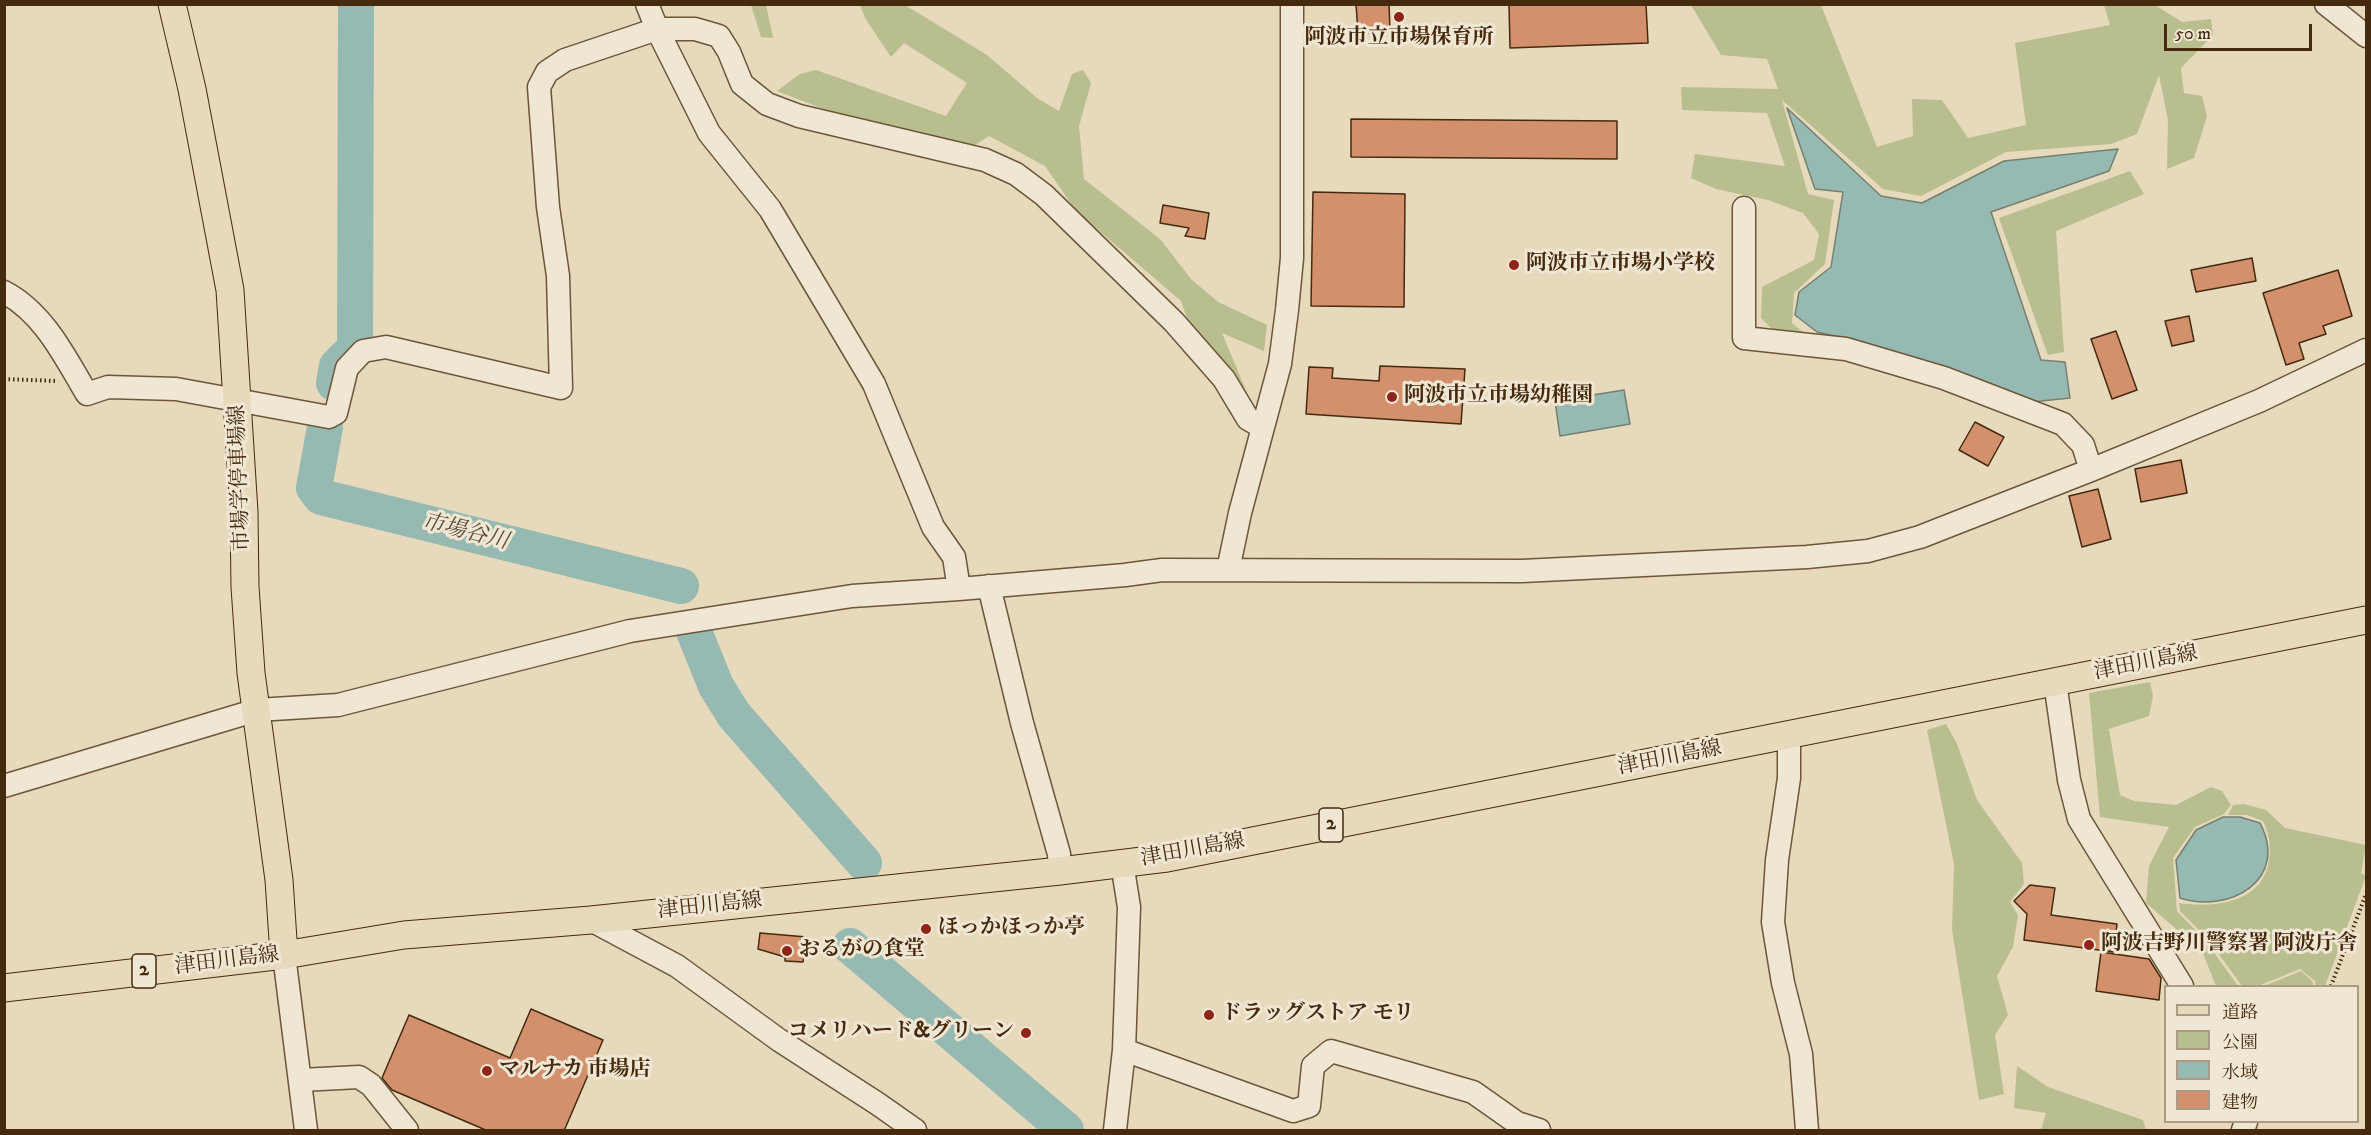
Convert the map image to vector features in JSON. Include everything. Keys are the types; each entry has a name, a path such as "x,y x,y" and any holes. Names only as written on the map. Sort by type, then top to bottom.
{"main road":[{"name":"市場学停車場線","path":"172,4 192,89 227,269 233,316 251,673 279,880 284,956"},
{"name":"津田川島線","path":"4,988 284,956 404,935 591,920 1167,858 2367,620"}],"street":[{"path":"647,4 657,29 709,133 770,209 874,384 933,527 954,556 959,589"},
{"path":"1228,570 1240,513 1280,364 1292,258 1292,4"},
{"path":"2325,4 2367,36"},
{"path":"4,292 22,302 51,335 87,394 108,387 176,389 329,417 336,413 347,368 363,351 386,347 561,388 558,276 548,207 538,87 547,72 565,60 657,29 695,29 719,36 729,52 742,84 767,104 799,116 985,160 1016,174 1044,195 1174,322 1224,379 1248,419 1262,427"},
{"path":"1744,208 1744,338 1846,349 1944,378 2063,424 2083,445 2091,470"},
{"path":"4,786 257,710 338,705 630,631 852,596 959,589 1162,570 1522,571 1807,557 1868,551 1920,537 2091,470 2259,401 2367,350"},
{"path":"989,586 1022,723 1059,855 1060,871"},
{"path":"2055,682 2069,780 2079,819 2181,985"},
{"path":"1789,735 1789,778 1777,860 1773,922 1783,983 1801,1054 1807,1131"},
{"path":"1115,1131 1124,1050 1129,907 1122,863"},
{"path":"591,920 677,966 779,1040 878,1104 915,1131"},
{"path":"284,956 306,1131"},
{"path":"1124,1050 1293,1111 1309,1106 1313,1066 1331,1052 1473,1092 1516,1123 1539,1131"},
{"path":"301,1080 359,1077 371,1085 407,1131"}],"path":[{"path":"4,379 79,381"},
{"path":"2332,985 2367,894"}],"green space":[{"path":"751,5 766,5 773,38 761,37"},
{"path":"860,5 905,5 987,55 1037,98 1059,111 1072,74 1083,70 1091,83 1079,126 1084,179 1160,239 1191,279 1218,302 1267,325 1264,351 1222,333 1252,405 1191,330 1181,301 1076,211 1045,166 989,136 972,147 914,137 821,108 777,91 800,74 816,70 946,116 967,83 904,43 891,57 865,18"},
{"path":"1691,5 1821,5 1877,147 1913,136 1912,99 1942,100 1968,138 2026,125 2015,43 2110,25 2104,5 2155,5 2182,22 2211,19 2213,35 2181,68 2184,93 2202,96 2207,116 2194,158 2167,169 2168,120 2159,75 2137,134 2111,144 2006,152 1921,196 1883,189 1782,100 1808,194 1834,200 1825,264 1794,293 1792,323 1810,338 1777,334 1761,318 1762,287 1814,260 1819,234 1803,213 1768,200 1716,189 1691,178 1695,154 1785,166 1767,113 1682,110 1681,87 1778,89 1767,59 1721,55"},
{"path":"2130,171 2144,194 2056,231 2064,352 2048,355 1999,218"},
{"path":"2150,682 2153,696 2149,716 2109,729 2120,795 2134,801 2176,805 2211,787 2222,791 2231,805 2224,814 2195,827 2173,858 2177,911 2205,940 2237,985 2216,985 2202,951 2146,903 2149,866 2169,827 2100,817 2089,693"},
{"path":"1946,724 1957,744 1977,800 2022,863 2024,884 2010,902 2018,915 2013,947 1997,976 2008,1015 1995,1035 2004,1094 1979,1100 1952,930 1954,864 1927,730"},
{"path":"2244,804 2266,810 2285,828 2366,845 2361,873 2366,876 2325,985 2316,985 2315,981 2300,969 2260,985 2241,985 2207,938 2180,911 2179,903 2205,905 2232,901 2255,889 2263,879 2268,866 2270,848 2263,821 2247,815 2228,815 2233,805"},
{"path":"2301,971 2313,982 2313,985 2266,985"},
{"path":"2017,1066 2048,1087 2143,1120 2146,1130 2041,1130 2046,1113 2014,1108"}],"water":[{"path":"1787,108 1881,196 1922,203 2004,161 2118,149 2109,171 1991,212 2041,360 2065,362 2070,398 2032,402 1861,342 1817,332 1795,315 1799,292 1831,267 1843,192 1815,189"},
{"path":"1624,390 1630,424 1560,436 1555,401"},
{"path":"2223,817 2240,817 2260,823 2267,843 2267,861 2261,876 2250,888 2235,896 2217,901 2199,902 2180,898 2176,860 2196,830"}],"building":[{"path":"1356,4 1389,4 1390,32 1358,33"},
{"path":"1509,4 1646,4 1648,43 1510,48"},
{"path":"1351,119 1617,121 1617,159 1351,157"},
{"path":"1313,192 1405,194 1404,307 1311,306"},
{"path":"1163,205 1209,213 1205,239 1185,236 1189,228 1160,223"},
{"path":"2252,258 2256,281 2196,292 2191,270"},
{"path":"2338,270 2352,316 2323,326 2326,334 2299,343 2304,359 2286,365 2263,293"},
{"path":"2189,316 2194,341 2172,346 2165,321"},
{"path":"2116,331 2137,390 2112,399 2091,339"},
{"path":"1380,366 1465,369 1461,424 1306,414 1309,367 1333,368 1332,378 1379,381"},
{"path":"1975,422 2004,437 1988,466 1959,450"},
{"path":"2181,460 2187,493 2141,502 2135,469"},
{"path":"2098,489 2111,539 2082,547 2069,496"},
{"path":"2030,885 2055,888 2051,915 2117,924 2114,952 2024,940 2027,914 2014,901"},
{"path":"760,933 807,937 803,962 785,961 785,957 758,949"},
{"path":"2101,952 2149,959 2161,978 2159,1000 2096,991"},
{"name":"マルナカ 市場店","path":"531,1009 603,1040 564,1131 488,1131 392,1090 382,1078 409,1015 510,1058"}],"waterway":[{"name":"市場谷川","path":"334,383 337,366 355,348 356,4"},
{"name":"市場谷川","path":"325,427 314,488 321,497 681,586"},
{"name":"市場谷川","path":"693,629 716,686 734,715 864,863"},
{"name":"市場谷川","path":"850,946 1066,1130"}],"place":[{"name":"阿波市立市場保育所","path":"1399,17"},
{"name":"阿波市立市場小学校","path":"1514,265"},
{"name":"阿波市立市場幼稚園","path":"1392,397"},
{"name":"ほっかほっか亭","path":"926,929"},
{"name":"阿波吉野川警察署 阿波庁舎","path":"2089,945"},
{"name":"おるがの食堂","path":"787,951"},
{"name":"ドラッグストア モリ","path":"1209,1015"},
{"name":"コメリハード&グリーン","path":"1026,1033"},
{"name":"マルナカ 市場店","path":"487,1071"}]}
